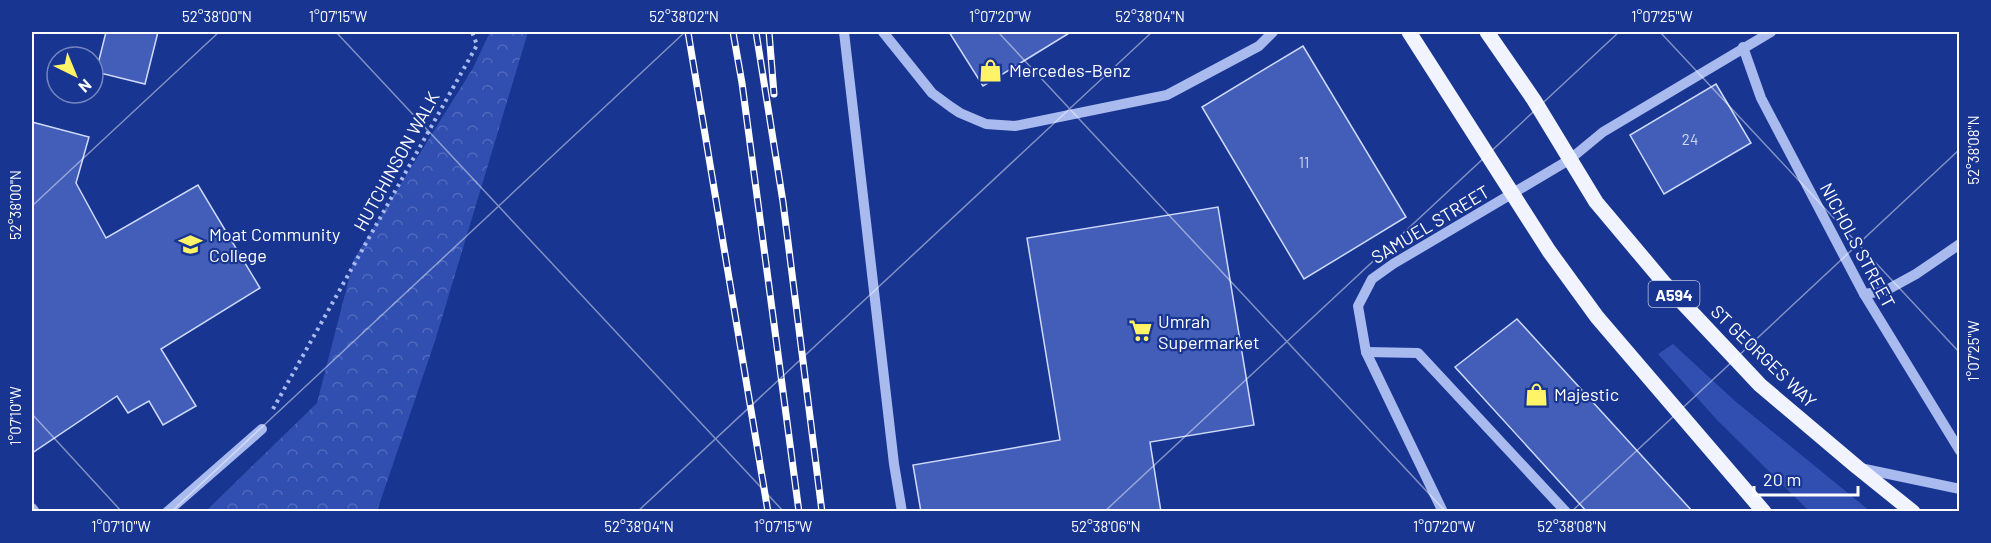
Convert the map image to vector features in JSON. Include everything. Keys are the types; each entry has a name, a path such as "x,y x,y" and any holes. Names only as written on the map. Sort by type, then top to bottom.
{"main road":[{"path":"1409,32 1549,251 1597,317 1764,512"},
{"name":"ST GEORGES WAY","path":"1487,32 1534,100 1596,202 1665,284 1760,385 1912,512"}],"street":[{"path":"844,32 894,464 902,512"},
{"path":"883,32 932,93 960,113 986,124 1019,126 1167,95 1259,46 1273,32"},
{"name":"SAMUEL STREET","path":"1443,512 1366,352 1358,306 1372,279 1393,264 1569,160 1603,132 1772,32"},
{"name":"NICHOLS STREET","path":"1743,48 1761,98 1864,294 1959,451"},
{"path":"1864,294 1886,291 1916,274 1959,244"},
{"path":"1366,352 1418,353 1566,512"},
{"path":"167,512 262,429"},
{"path":"1857,467 1959,489"},
{"path":"32,508 35,512"}],"path":[{"name":"HUTCHINSON WALK","path":"262,429 477,45 472,32"}],"green space":[{"path":"490,32 528,32 435,341 377,511 206,511 317,403 354,259 473,68"},
{"path":"1673,344 1735,401 1870,511 1809,511 1717,420 1658,354"}],"building":[{"path":"106,32 158,32 145,84 105,74 105,45 103,45"},
{"name":"Mercedes-Benz","path":"949,32 1071,32 983,86"},
{"path":"1303,46 1406,217 1304,279 1202,107"},
{"path":"1716,84 1751,143 1664,194 1630,135"},
{"path":"32,122 89,137 76,183 106,238 198,185 260,288 161,349 196,406 163,425 149,401 128,413 117,396 32,453"},
{"name":"Umrah Supermarket","path":"1218,207 1254,425 1150,442 1161,512 921,512 913,465 1060,440 1027,238"},
{"path":"1517,319 1693,512 1587,512 1455,367"}],"railway":[{"path":"688,32 768,512"},
{"path":"733,32 742,83 799,512"},
{"path":"756,32 783,202 822,512"},
{"path":"769,32 774,94"}],"place":[{"name":"Mercedes-Benz","path":"991,70"},
{"name":"Moat Community College","path":"191,244"},
{"name":"Umrah Supermarket","path":"1140,331"},
{"name":"Majestic","path":"1536,394"}]}
